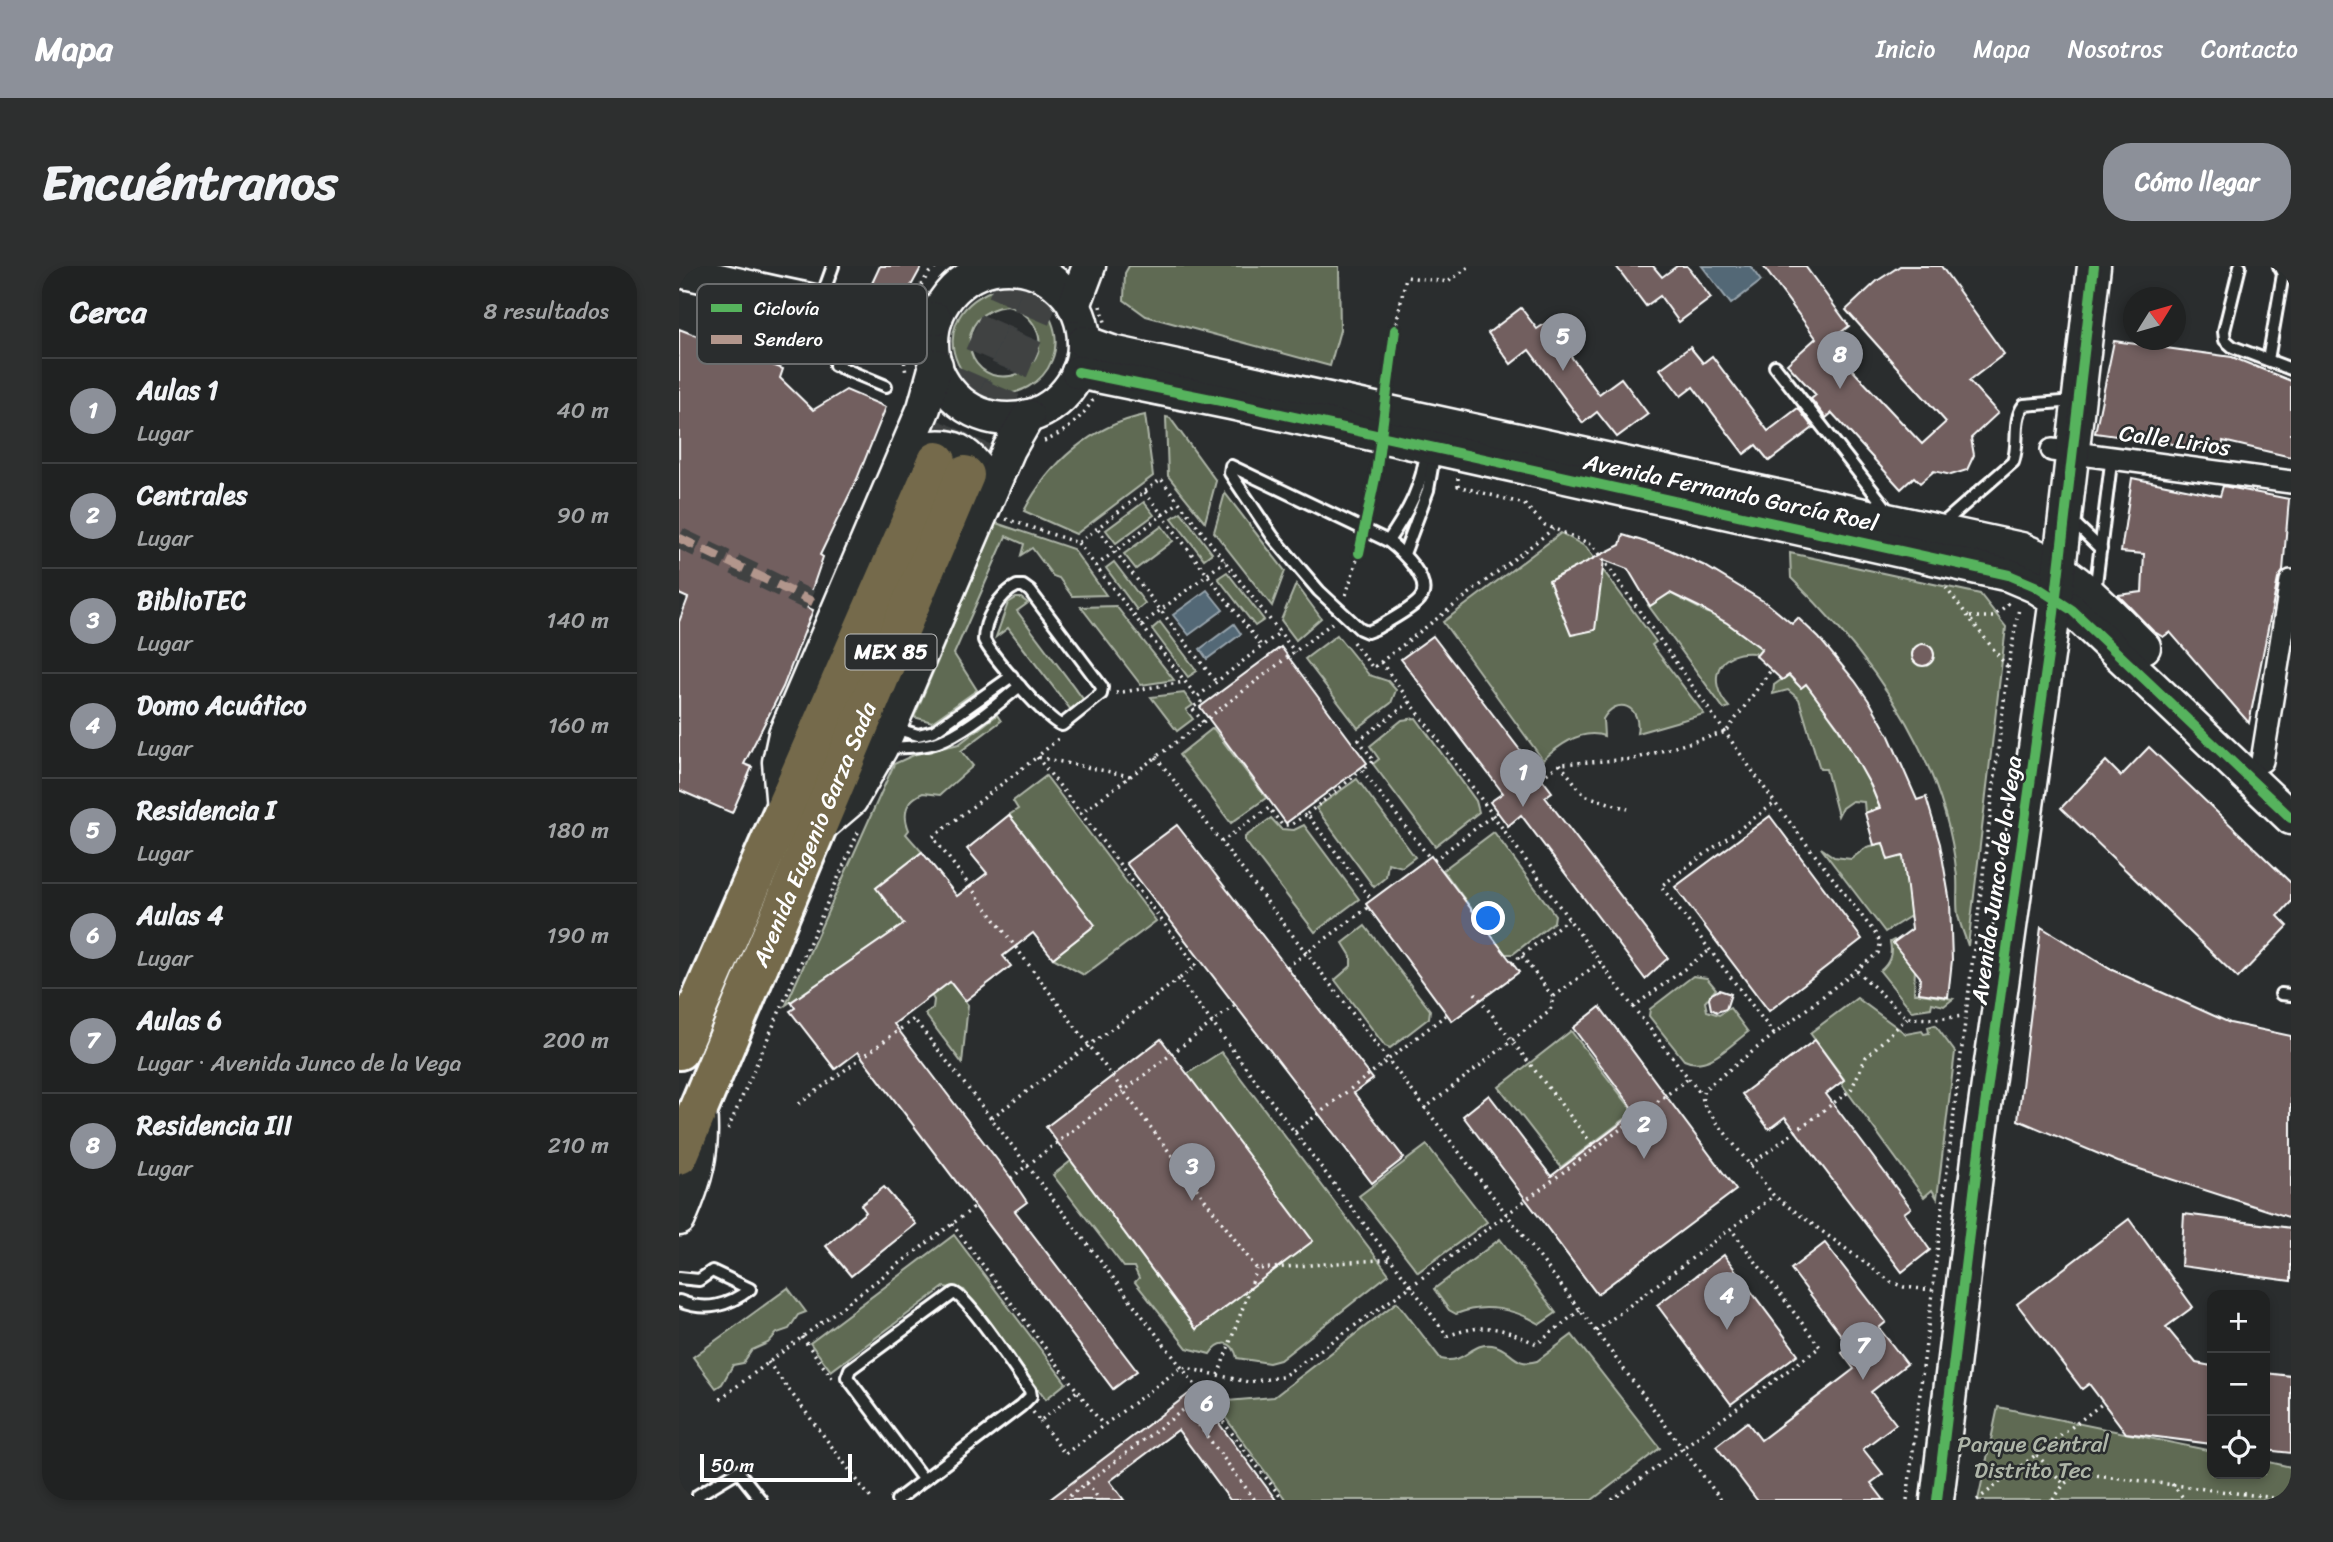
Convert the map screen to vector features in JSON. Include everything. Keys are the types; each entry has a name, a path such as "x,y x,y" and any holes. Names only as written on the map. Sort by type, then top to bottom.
{"highway":[{"name":"Avenida Eugenio Garza Sada","path":"681,1039 783,809 959,479"},
{"name":"Avenida Eugenio Garza Sada","path":"679,1155 817,830 959,479"}],"street":[{"path":"1074,306 1089,266"},
{"name":"Avenida Junco de la Vega","path":"1924,1500 1940,1290 2027,673 2036,586 2062,451 2068,400 2075,266"},
{"name":"Avenida Junco de la Vega","path":"2068,400 2094,266"},
{"path":"927,328 952,291 986,268 1007,267 1031,271 1051,281 1074,306 1080,318 1089,364 1053,404 1028,416 999,418 972,409 949,391 927,346"},
{"path":"679,271 738,284"},
{"path":"679,292 697,296"},
{"name":"Avenida Fernando García Roel","path":"1089,364 1112,352 2021,549 2036,586 2095,630 2291,818"},
{"path":"817,830 851,800 886,737 959,479 924,408 923,364"},
{"name":"Avenida Fernando García Roel","path":"1089,364 1433,458 1521,473 1943,559 2009,575 2036,586 2094,599 2291,789"},
{"path":"959,479 1009,449 1028,416"},
{"name":"Avenida Junco de la Vega","path":"1937,1500 1981,1134 2036,586 2064,514 2062,451"},
{"name":"Calle Lirios","path":"2062,451 2112,453 2291,482"},
{"path":"2262,761 2291,581"},
{"path":"679,1219 697,1174 701,1154 699,1106"}],"lane":[{"path":"826,284 833,266"},
{"path":"2240,266 2224,331 2225,340 2233,347 2291,369"},
{"path":"2268,360 2283,274 2279,266"},
{"path":"835,364 885,386"},
{"path":"1775,366 1897,521"},
{"path":"1936,529 2013,462 2022,406 2034,402 2068,400"},
{"path":"2094,599 2112,453"},
{"path":"1388,541 1407,514 1425,468 1433,458"},
{"path":"1404,554 1428,490 1433,458"},
{"path":"1235,467 1388,541 1404,554 1421,579 1422,595 1416,603 1375,629 1363,631 1319,591 1273,537 1229,468 1235,467"},
{"path":"2064,514 2101,548"},
{"path":"1023,586 1030,591 1101,683 1103,690 1059,725 1052,721 1020,686 987,646 984,634 1001,597 1008,590 1023,586"},
{"path":"886,737 901,732 918,735 935,731 1011,676"},
{"path":"886,737 927,745 940,741 1020,686"},
{"path":"679,1278 699,1280 712,1271 750,1289 736,1300 720,1306 679,1301"},
{"path":"897,1500 1031,1396 1030,1390 960,1295 954,1293 850,1369 847,1377 923,1479"},
{"path":"698,1500 698,1495 738,1471 761,1500"}],"path":[{"path":"922,284 938,266"},
{"path":"1395,330 1406,277 1448,282 1470,266"},
{"path":"908,364 904,371 924,408"},
{"path":"1009,449 1051,439 1070,427 1086,411 1098,393 1089,364"},
{"path":"1433,458 1459,475 1458,486 1524,504 1545,525 1593,545 1775,803 1878,937 1878,953 1706,1088 1702,1095"},
{"path":"959,479 1078,543 1201,702 1192,708 1203,722"},
{"path":"1078,543 1161,479 1295,652 1081,813"},
{"path":"1145,491 1262,647"},
{"path":"1096,566 1179,502"},
{"path":"1097,528 1216,682"},
{"path":"1373,668 1553,529"},
{"path":"1141,625 1225,561"},
{"path":"1940,580 2008,668"},
{"path":"1969,617 1993,617 2036,586"},
{"path":"1907,1500 1940,1290 1964,1016 2008,668 2036,586"},
{"path":"1197,697 1279,632"},
{"path":"1381,662 1495,813 1633,1007 1702,1095 1705,1107 1774,1196 1891,1282 1904,1287 1940,1290"},
{"path":"1541,778 1560,764 1634,759 1725,732 1771,670"},
{"path":"1115,693 1186,682"},
{"path":"1221,842 1269,808 1282,825 1291,825 1307,814 1374,761 1359,740 1410,702"},
{"path":"1066,733 933,837 1091,1044 1257,1269"},
{"path":"1037,757 1131,776"},
{"path":"991,1118 1196,966 1037,757"},
{"path":"1156,757 1596,1331 1721,1500"},
{"path":"1560,764 1584,795 1628,809"},
{"path":"1363,770 1431,858 1495,813"},
{"path":"1774,1034 1661,886 1775,803"},
{"path":"1307,814 1372,900"},
{"path":"723,1140 862,824"},
{"path":"1287,967 1369,908"},
{"path":"1512,963 1568,919"},
{"path":"1633,1007 1710,950"},
{"path":"1522,956 1553,997"},
{"path":"1424,1109 1550,1011 1553,997 1600,962"},
{"path":"1857,971 1907,1018 1964,1016"},
{"path":"1178,979 1412,1286 1447,1336 1468,1329 1489,1327 1506,1329 1537,1344 1580,1310"},
{"path":"1475,993 1595,1149"},
{"path":"1011,1178 1235,1005"},
{"path":"1295,1132 1447,1014"},
{"path":"1750,1165 1851,1090 1866,1057 1907,1018"},
{"path":"799,1104 913,1019 1028,1165 1283,1500"},
{"path":"1026,1402 1065,1454 1182,1367 1248,1382 1282,1377 1412,1286 1689,1078"},
{"path":"1596,1331 1774,1196"},
{"path":"720,1399 976,1206"},
{"path":"952,1224 1103,1425"},
{"path":"1612,1500 1819,1347 1731,1229"},
{"path":"1257,1269 1391,1259"},
{"path":"1218,1375 1257,1269"},
{"path":"768,1362 871,1500"},
{"path":"1039,1421 1077,1391"},
{"path":"1064,1500 1203,1395"},
{"path":"1977,1500 2103,1404"},
{"path":"1186,1408 1255,1500"},
{"path":"2037,1454 2064,1484"},
{"path":"2053,1500 2064,1484 2080,1473 2291,1500"},
{"path":"1087,1483 1100,1500"},
{"path":"2172,1483 2185,1500"}],"green space":[{"path":"1129,266 1339,266 1340,330 1330,366 1146,316 1124,300 1125,273"},
{"path":"993,290 1001,290 1020,292 1041,305 1051,321 1055,350 1048,369 1039,379 1028,387 1006,394 986,390 969,379 958,363 953,343 956,323 969,305","holes":["1007,306 1031,320 1036,328 1039,336 1037,354 1030,366 1019,373 1010,376 994,375 982,369 973,358 971,332 978,320 989,311"]},
{"path":"1145,415 1153,476 1076,534 1024,511 1046,477 1074,449 1107,428"},
{"path":"1166,417 1170,418 1216,481 1205,522 1168,476"},
{"path":"1225,493 1285,571 1272,606 1214,532"},
{"path":"1144,502 1154,515 1116,543 1106,530"},
{"path":"1181,512 1212,553 1204,559 1172,518"},
{"path":"996,523 1073,549 1106,595 1072,596 1032,548 1021,555 1024,544 1006,536 954,654 977,690 932,722 914,717"},
{"path":"1162,526 1173,541 1136,569 1124,554"},
{"path":"1561,533 1586,547 1656,642 1652,645 1704,714 1637,733 1638,724 1632,710 1615,707 1603,719 1604,736 1587,734 1571,739 1543,760 1443,622"},
{"path":"1790,553 1980,594 2006,627 1968,946 1958,915 1957,877 1949,829 1934,780 1920,748 1903,716 1863,657 1791,578"},
{"path":"1114,562 1145,603 1137,610 1106,568"},
{"path":"1227,572 1264,620 1255,626 1218,578"},
{"path":"1296,584 1321,618 1296,640 1281,620"},
{"path":"1670,593 1727,623 1762,649 1756,656 1755,653 1742,653 1732,656 1719,668 1718,687 1729,707 1724,709 1648,605"},
{"path":"1016,598 1028,603 1017,611 1083,699 1071,710 1008,628 996,637 1008,603"},
{"path":"1116,606 1174,680 1141,685 1081,607"},
{"path":"1160,622 1197,671 1188,677 1152,629"},
{"path":"1337,635 1369,675 1388,681 1396,690 1391,703 1358,728 1305,659"},
{"path":"1788,675 1801,688 1806,684 1828,713 1857,759 1880,808 1865,813 1864,802 1852,801 1842,808 1838,816 1826,769 1820,769 1799,699 1788,690 1773,694 1774,685"},
{"path":"1184,693 1193,705 1186,710 1193,719 1177,731 1151,697"},
{"path":"997,715 1001,721 961,751 973,766 940,795 923,793 909,803 906,818 909,830 906,834 922,852 876,888 968,1005 962,1063 925,1014 933,1008 934,1000 893,932 786,1005 894,764 916,754 959,744"},
{"path":"1416,718 1476,801 1479,812 1435,846 1373,764 1379,759 1370,746 1402,720"},
{"path":"1213,728 1266,798 1231,823 1179,755"},
{"path":"1046,776 1156,921 1084,975 1053,958 1095,925 1009,815 1018,809 1013,801"},
{"path":"1357,779 1415,857 1402,867 1388,863 1386,877 1374,887 1316,808"},
{"path":"1271,818 1281,829 1294,830 1304,825 1359,899 1315,932 1245,841 1245,837"},
{"path":"1494,832 1555,915 1554,922 1513,954 1505,954 1443,870"},
{"path":"1883,843 1888,859 1903,856 1912,915 1885,932 1821,848 1834,857 1851,859 1867,847"},
{"path":"1365,926 1430,1010 1429,1018 1390,1048 1385,1046 1335,980 1351,966 1351,956 1343,943"},
{"path":"1894,940 1915,968 1914,993 1953,999 1944,1006 1932,1003 1931,1008 1912,1011 1880,971 1888,961 1891,954 1890,942"},
{"path":"1693,976 1707,978 1716,989 1705,1002 1707,1011 1719,1015 1730,1008 1748,1032 1710,1060 1693,1063 1684,1060 1649,1016 1650,1009"},
{"path":"1857,998 1906,1034 1922,1031 1924,1034 1929,1033 1928,1027 1935,1025 1955,1052 1937,1198 1932,1190 1924,1197 1841,1083 1844,1079 1810,1033"},
{"path":"1571,1031 1634,1112 1561,1167 1499,1087"},
{"path":"1221,1052 1389,1274 1280,1360 1269,1363 1237,1358 1233,1348 1226,1344 1218,1346 1210,1354 1187,1348 1135,1282 1139,1278 1134,1267 1124,1267 1053,1175 1071,1161 1196,1329 1187,1074"},
{"path":"1427,1145 1487,1222 1418,1272 1359,1196"},
{"path":"954,1235 1066,1383 1046,1399 964,1290 944,1287 831,1371 810,1343"},
{"path":"1500,1239 1556,1313 1540,1324 1520,1314 1499,1309 1477,1308 1456,1314 1449,1310 1434,1289"},
{"path":"788,1288 806,1312 798,1315 789,1329 777,1333 768,1343 752,1350 743,1363 733,1365 722,1384 716,1388 693,1357"},
{"path":"1397,1302 1441,1359 1456,1359 1478,1347 1492,1345 1517,1360 1537,1361 1572,1335 1660,1448 1592,1500 1286,1500 1214,1402 1274,1397"},
{"name":"Parque Central Distrito Tec","path":"1998,1407 2207,1450 2207,1479 2270,1479 2270,1462 2291,1467 2291,1500 1978,1500"}],"water":[{"path":"1702,266 1750,266 1761,281 1731,304"},
{"path":"1207,590 1223,610 1189,635 1173,615"},
{"path":"1234,624 1241,634 1207,659 1200,649"}],"building":[{"path":"880,266 922,266 912,284 872,284"},
{"path":"1616,266 1653,266 1662,277 1677,266 1687,266 1711,298 1679,322 1660,296 1646,306"},
{"path":"1763,266 1805,266 1849,326 1827,343 1922,444 1946,422 1846,310 1877,281 1900,266 1941,266 2004,354 1969,381 1998,413 1971,438 1974,455 1967,470 1951,475 1934,471 1920,483 1914,477 1901,489 1832,413 1826,418 1811,399 1816,395 1787,364 1816,338"},
{"path":"1521,308 1537,329 1546,323 1599,394 1621,378 1648,414 1617,437 1597,412 1583,423 1529,350 1511,364 1488,333"},
{"path":"679,329 697,336 697,364 770,364 783,369 780,378 813,410 846,390 886,407 857,479 820,555 823,557 806,607 813,610 783,687 744,764 752,767 732,813 679,790 679,622 688,598 679,594"},
{"path":"2114,341 2123,342 2123,350 2180,350 2232,357 2291,381 2291,457 2223,441 2222,451 2095,433"},
{"path":"1690,347 1703,363 1712,356 1768,431 1798,408 1813,428 1769,461 1756,445 1744,454 1693,387 1681,396 1660,369"},
{"path":"2132,478 2220,496 2223,486 2289,499 2283,571 2278,579 2249,723 2170,632 2163,637 2153,631 2118,595 2142,592 2144,554 2121,552"},
{"path":"1623,535 1668,549 1705,566 1768,604 1792,624 1798,618 1819,638 1855,681 1889,736 1917,800 1926,797 1940,844 1950,902 1952,960 1948,997 1919,993 1920,977 1893,943 1912,929 1903,856 1888,860 1883,843 1874,845 1865,813 1880,808 1871,786 1838,727 1806,684 1801,688 1789,675 1782,680 1756,656 1762,649 1727,623 1699,607 1670,593 1650,606 1628,569 1604,560 1595,630 1571,635 1549,581 1620,545"},
{"path":"1433,636 1552,792 1545,797 1668,958 1645,979 1521,815 1508,826 1490,802 1503,793 1401,659"},
{"path":"1923,644 1931,647 1934,655 1931,663 1923,666 1915,663 1912,655 1915,647"},
{"path":"1281,647 1367,763 1286,823 1200,707"},
{"path":"2149,747 2291,883 2291,902 2278,916 2288,926 2238,978 2061,808 2106,761 2121,776"},
{"path":"1009,815 1095,925 1053,958 1033,933 1003,956 1011,966 965,1001 950,982 894,1024 1027,1202 1015,1211 1137,1371 1113,1389 858,1052 835,1069 790,1011 795,1008 791,1002 904,924 876,888 922,852 957,896 987,873 967,849"},
{"path":"1770,816 1862,939 1769,1011 1675,887"},
{"path":"1177,825 1373,1079 1354,1093 1404,1158 1372,1183 1126,863"},
{"path":"1431,856 1519,972 1452,1021 1366,904"},
{"path":"2041,927 2110,969 2230,1023 2291,1036 2291,1218 2118,1162 2018,1120"},
{"path":"1719,990 1731,994 1726,1009 1717,1012 1711,1009 1709,999 1710,995"},
{"path":"1600,1007 1736,1190 1597,1294 1463,1116 1489,1095 1551,1176 1636,1112 1573,1028"},
{"path":"1161,1039 1313,1241 1196,1329 1046,1127"},
{"path":"1815,1040 1844,1080 1826,1094 1911,1208 1904,1213 1930,1250 1902,1272 1785,1117 1769,1129 1742,1094"},
{"path":"884,1187 916,1224 851,1276 826,1246 866,1212 861,1205"},
{"path":"2184,1214 2291,1228 2291,1281 2181,1266"},
{"path":"2129,1219 2193,1307 2166,1327 2196,1363 2207,1365 2207,1443 2126,1433 2089,1384 2082,1389 2017,1304"},
{"path":"1825,1243 1886,1322 1879,1328 1907,1364 1871,1392 1896,1424 1863,1449 1883,1474 1871,1483 1884,1500 1757,1500 1716,1446 1747,1422 1761,1440 1854,1369 1842,1353 1850,1347 1791,1269"},
{"path":"1724,1255 1798,1354 1731,1404 1657,1305"},
{"path":"2270,1374 2291,1376 2291,1453 2270,1451"},
{"path":"1194,1390 1276,1500 1230,1500 1178,1430 1110,1481 1124,1500 1049,1500"}],"tunnel":[{"path":"937,461 1023,266"},
{"path":"965,475 1053,266"},
{"path":"679,538 813,602"}],"marked path":[{"path":"679,538 813,602"}],"cycle path":[{"path":"1937,1500 1981,1134 2054,613 2094,266"},
{"path":"1359,553 1376,474 1395,330"},
{"path":"1078,372 1231,403 2009,575 2035,586 2072,610 2291,818"}],"place":[{"name":"Residencia I","path":"1563,371"},
{"name":"Residencia III","path":"1840,389"},
{"name":"Aulas 1","path":"1523,807"},
{"name":"Centrales","path":"1644,1159"},
{"name":"BiblioTEC","path":"1192,1201"},
{"name":"Domo Acuático","path":"1727,1330"},
{"name":"Aulas 6","path":"1863,1380"},
{"name":"Aulas 4","path":"1207,1438"}]}
